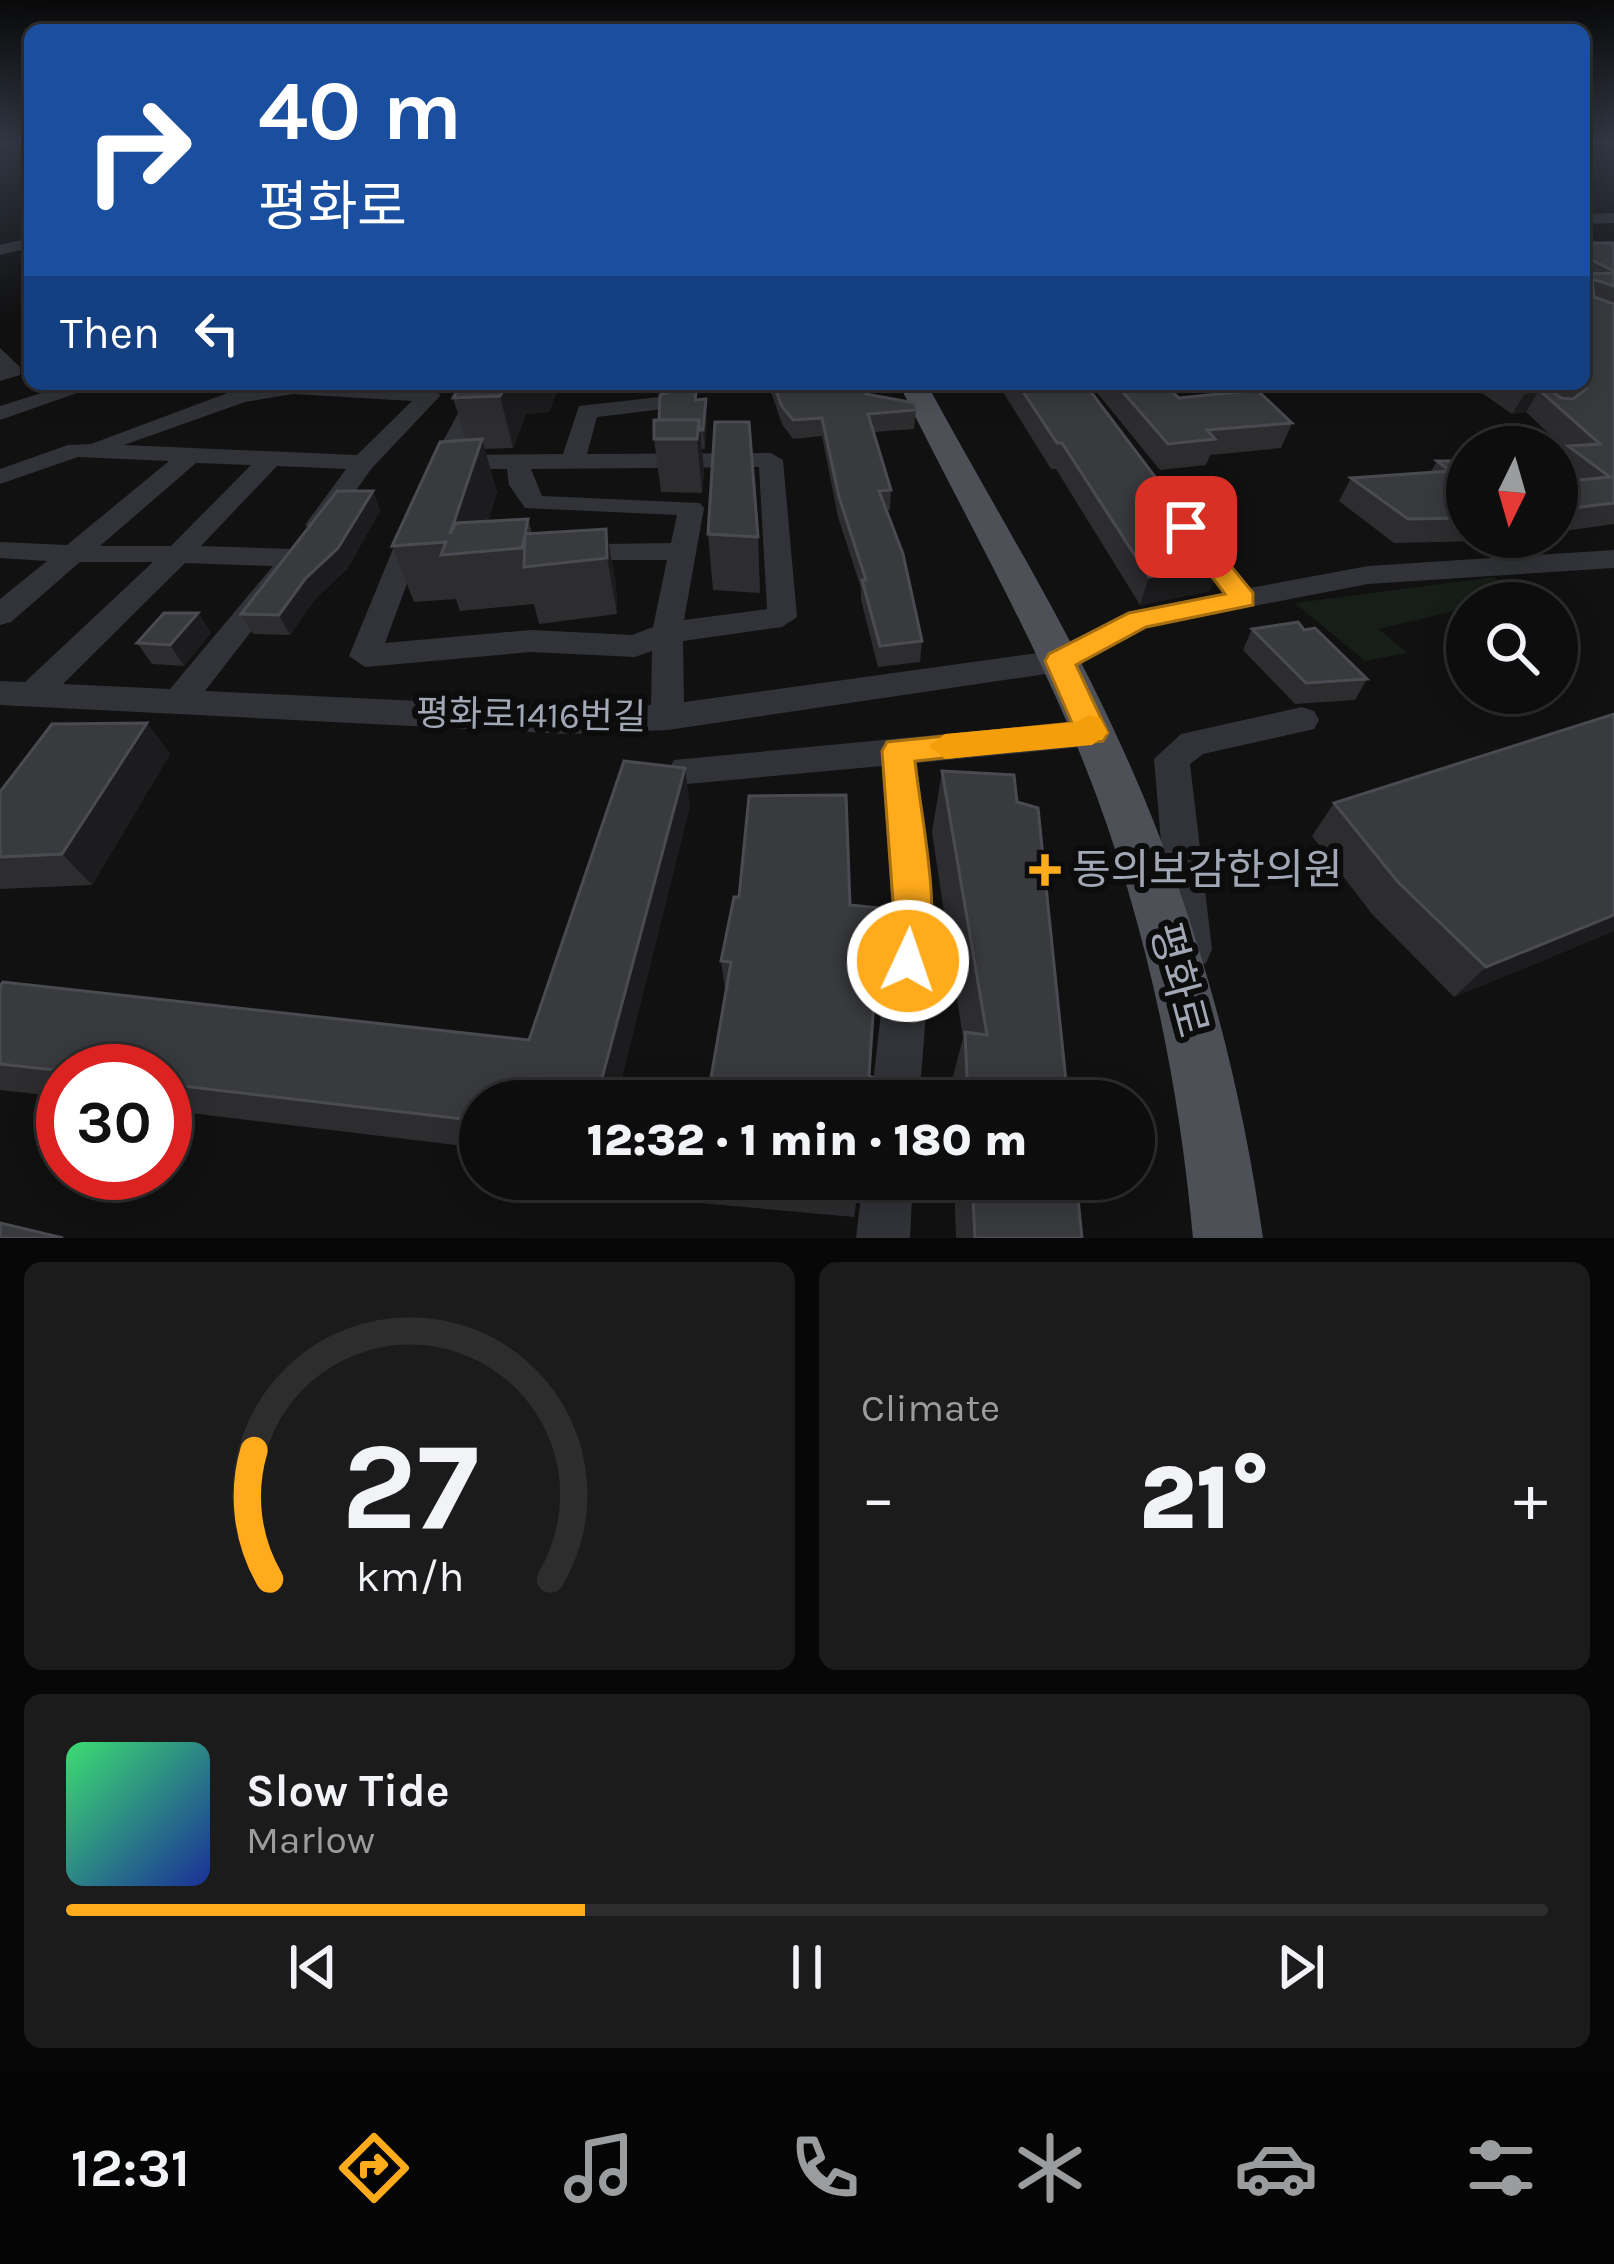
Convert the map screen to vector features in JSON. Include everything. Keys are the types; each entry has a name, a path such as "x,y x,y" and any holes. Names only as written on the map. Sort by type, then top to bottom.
{"main road":[{"name":"평화로","path":"916,390 1059,661 1155,893 1192,1016 1226,1218"}],"street":[{"path":"0,354 13,370 0,375"},
{"path":"0,413 73,390"},
{"path":"0,477 241,396 282,390"},
{"path":"179,701 363,463 430,395 363,390"},
{"path":"443,463 574,458 771,460 782,616 667,633 635,646 531,641 365,656 443,463 481,390"},
{"path":"574,458 587,411 664,403 687,390"},
{"path":"86,451 363,463"},
{"path":"0,615 191,455"},
{"path":"16,694 178,554 271,459"},
{"path":"518,460 521,485 534,502 691,508 667,633 668,717"},
{"path":"1172,509 1243,599"},
{"path":"0,550 293,558"},
{"path":"605,552 682,551"},
{"name":"평화로1416번길","path":"16,694 568,721 668,717 1059,661 1138,619 1368,575 1614,559"},
{"path":"1226,1218 1174,818 1172,759 1192,743 1303,720"},
{"path":"687,770 1092,733"},
{"path":"898,751 913,915 898,1080"},
{"path":"883,1238 886,1200"}],"shaded area":[{"path":"1494,577 1499,582 1456,582"},
{"path":"1446,583 1446,613 1379,629 1407,653 1365,661 1295,603"}],"building":[{"path":"1590,243 1614,243 1614,271 1590,259"},
{"path":"1614,273 1614,286 1592,279 1594,297 1614,304 1614,503 1578,507 1578,480 1610,477 1578,453 1578,445 1600,444 1539,390 1573,399 1590,390 1590,274"},
{"path":"458,390 503,390 500,396 453,398"},
{"path":"685,390 696,392 695,400 706,399 703,430 699,420 659,420 660,395"},
{"path":"776,390 865,390 915,403 916,410 868,414 891,490 879,491 903,554 922,641 880,646 822,418 793,420"},
{"path":"1022,390 1090,390 1180,510 1173,510 1221,563 1149,577 1062,443 1057,443"},
{"path":"1121,390 1170,390 1179,398 1257,390 1292,423 1207,430 1215,439 1168,444"},
{"path":"654,420 699,420 697,439 654,439"},
{"path":"715,422 749,422 758,537 708,534"},
{"path":"482,439 450,534 456,523 528,519 525,534 606,529 607,558 524,567 525,535 522,548 441,555 446,542 392,546 440,442"},
{"path":"1446,471 1446,518 1408,519 1351,478"},
{"path":"337,491 373,491 338,548 305,579 279,615 241,614"},
{"path":"164,613 198,613 170,645 137,643"},
{"path":"1298,622 1304,630 1315,628 1367,679 1306,683 1252,629"},
{"path":"1614,714 1614,915 1486,967 1398,882 1334,803"},
{"path":"147,723 62,854 0,857 0,792 52,724"},
{"path":"624,761 685,768 602,1080 459,1080 459,1119 192,1087 192,1044 36,1044 36,1068 0,1064 0,986 3,982 529,1040"},
{"path":"942,771 1014,775 1017,802 1038,808 1066,1080 967,1080 965,1032 987,1035"},
{"path":"846,795 850,905 880,908 869,1076 879,1080 711,1080 731,962 721,961 734,897 739,897 749,796"},
{"path":"973,1200 1078,1200 1082,1238 975,1238"},
{"path":"0,1223 63,1238 0,1238"}],"slow traffic":[{"path":"945,746 1092,733 1089,726"}],"place":[{"name":"동의보감한의원","path":"1045,870"}],"route":[{"path":"908,961 913,915 898,751 1092,733 1059,661 1138,619 1243,599 1186,527"}]}
